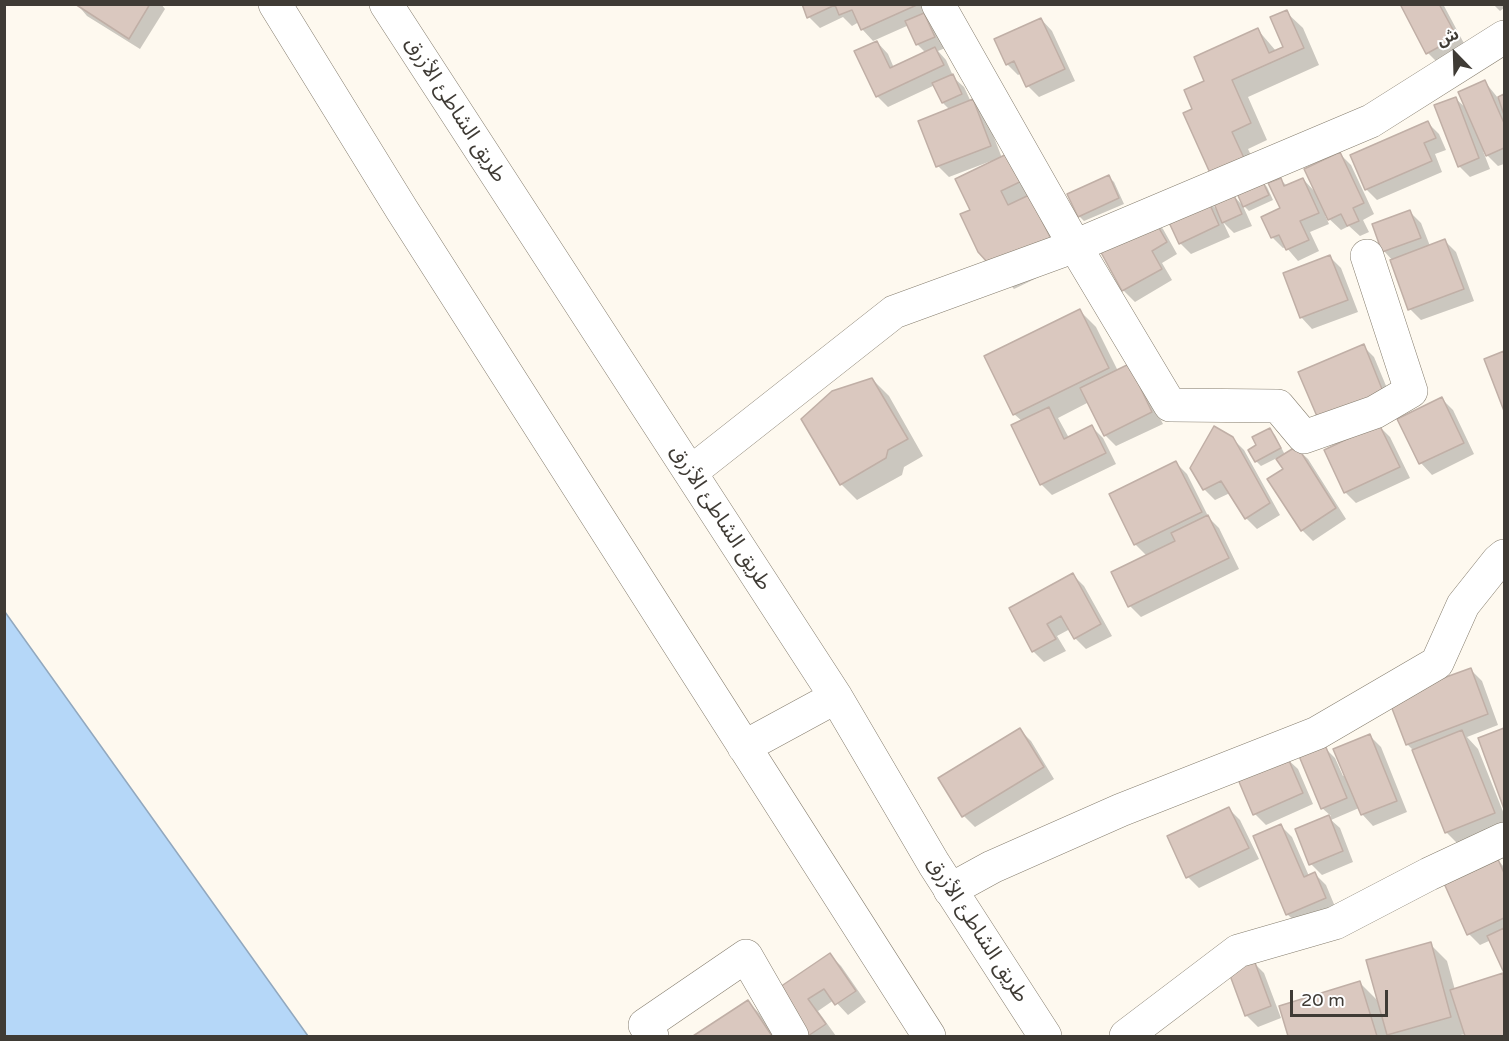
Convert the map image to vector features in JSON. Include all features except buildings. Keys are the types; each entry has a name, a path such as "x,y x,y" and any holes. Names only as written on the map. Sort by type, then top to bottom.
{"street":[{"path":"275,4 402,210 929,1036"},
{"name":"طريق الشاطئ الأزرق","path":"386,4 836,697 950,890 1045,1036"},
{"path":"938,4 1075,246 1170,405 1278,406 1304,437 1375,412 1411,391 1367,256"},
{"path":"691,472 894,312 1075,246 1371,121 1504,37"},
{"path":"950,890 992,867 1121,810 1317,733 1437,663 1463,605 1504,556"},
{"path":"744,747 836,697"},
{"path":"1126,1036 1238,951 1335,923 1429,874 1504,839"},
{"path":"652,1036 645,1025 746,956 792,1036"}],"water":[{"path":"5,612 308,1036 5,1036"}]}
